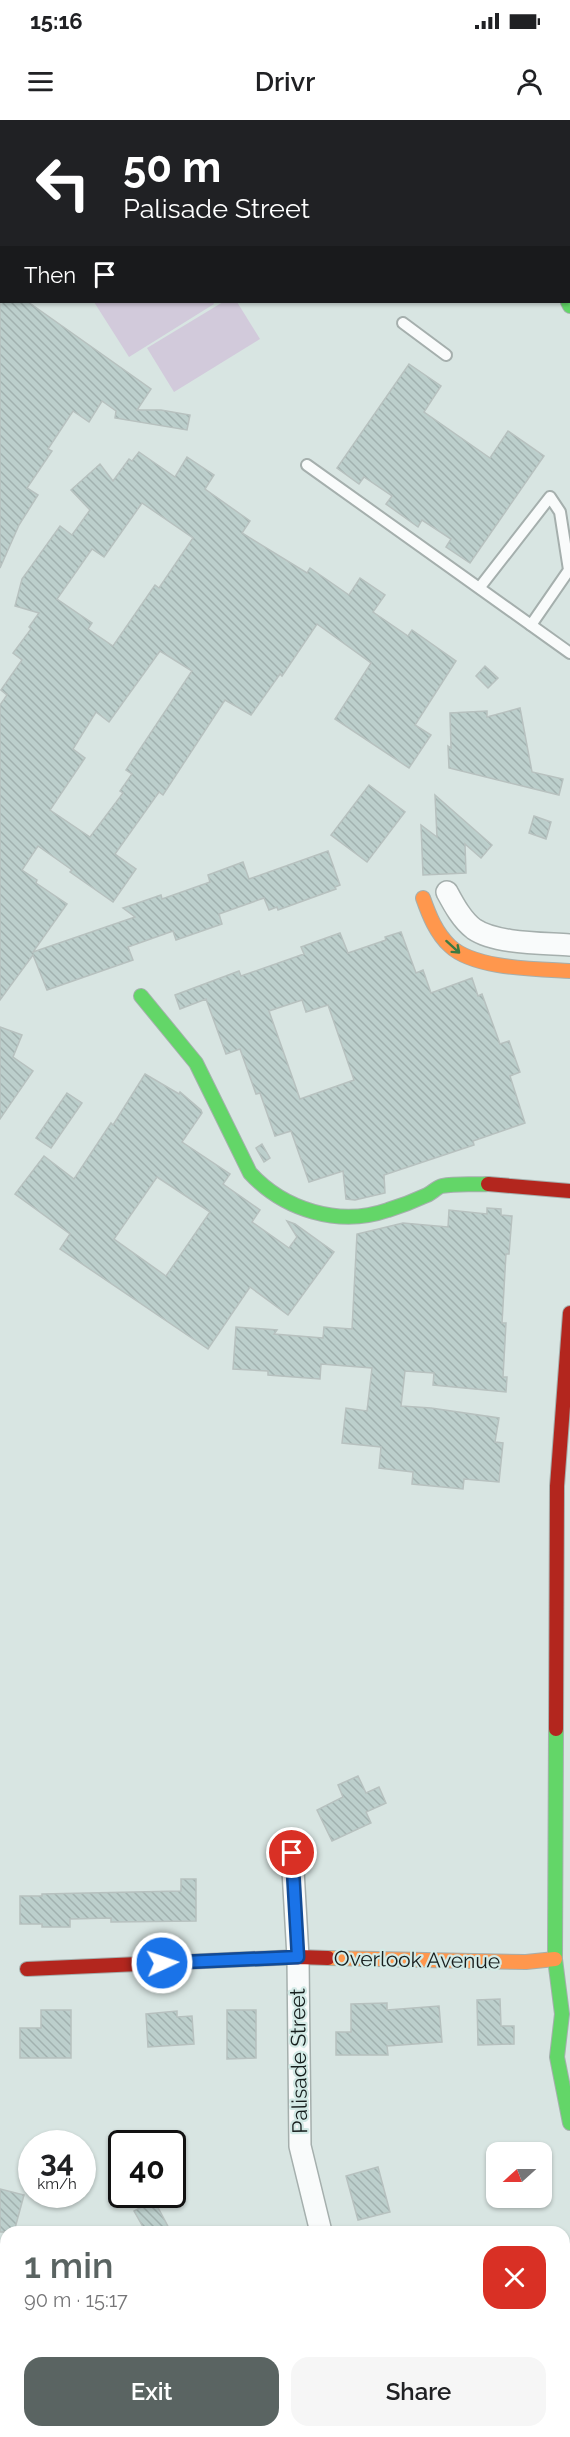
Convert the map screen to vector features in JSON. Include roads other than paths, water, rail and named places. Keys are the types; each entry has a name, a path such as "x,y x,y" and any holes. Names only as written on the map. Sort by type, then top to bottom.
{"street":[{"path":"447,892 466,921 484,933 522,941 570,945"},
{"path":"423,898 436,928 457,952 479,961 570,971"},
{"path":"141,996 196,1063 250,1173 268,1191 285,1202 316,1213 356,1217 386,1211 430,1194 440,1186 493,1184 570,1191"},
{"path":"570,1313 556,1486 555,1959 562,2014 557,2057 570,2123"},
{"name":"Palisade Street","path":"292,1853 298,1957 300,2146 320,2226"},
{"name":"Overlook Avenue","path":"27,1969 298,1957 522,1962 555,1959"},
{"path":"562,2014 570,2030"}],"lane":[{"path":"403,323 446,355"},
{"path":"307,465 570,653"},
{"path":"480,587 550,498 560,512 568,570 531,625"}]}
